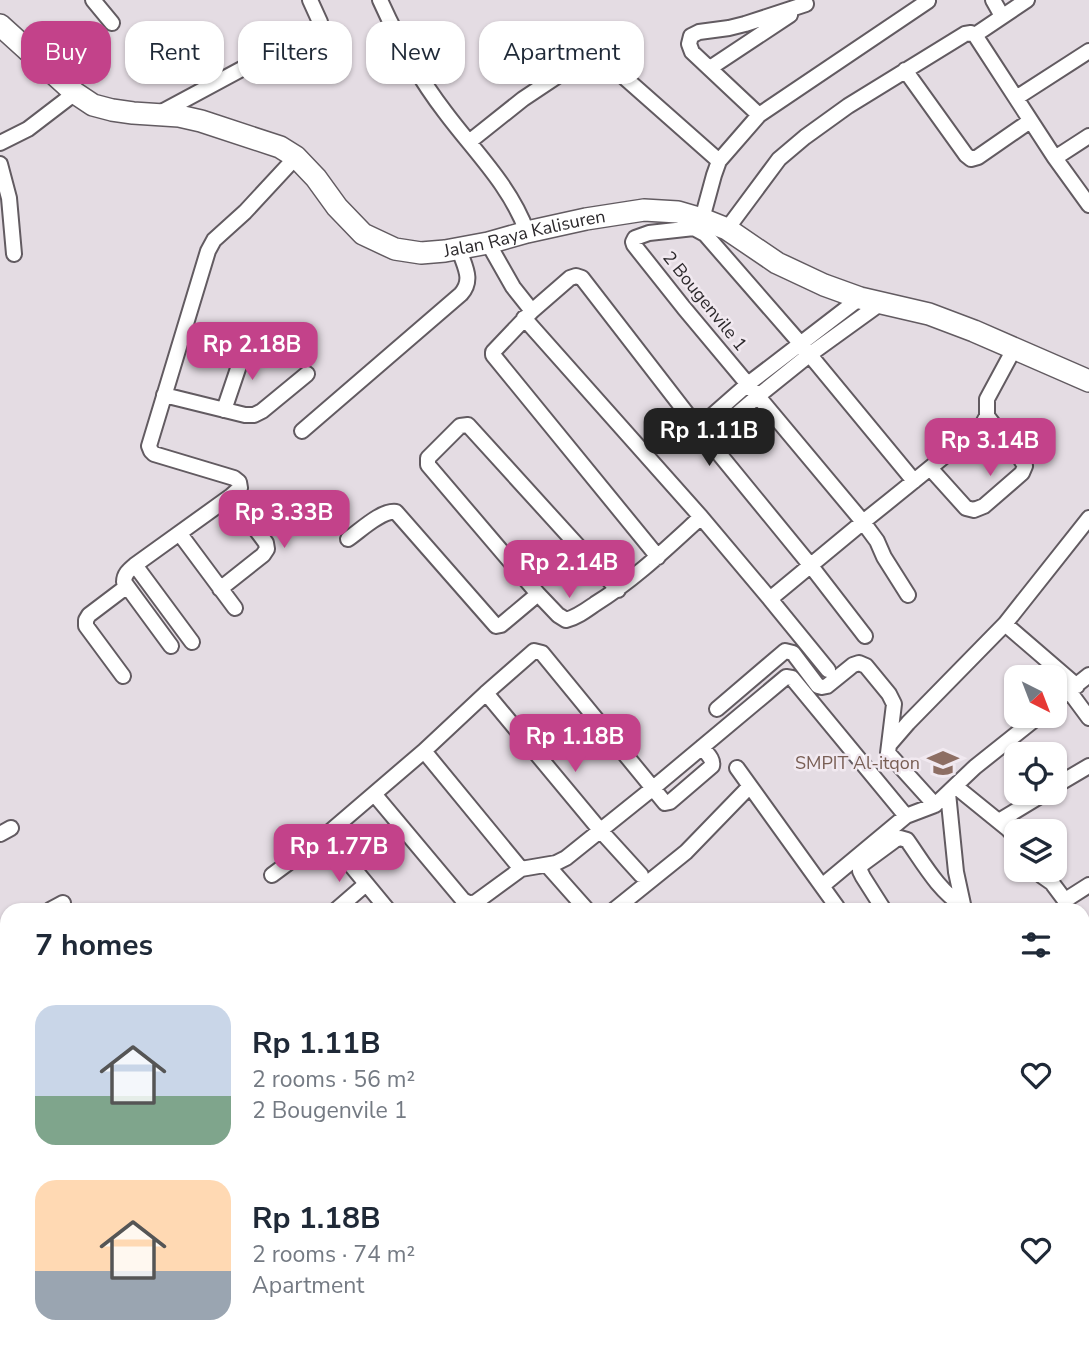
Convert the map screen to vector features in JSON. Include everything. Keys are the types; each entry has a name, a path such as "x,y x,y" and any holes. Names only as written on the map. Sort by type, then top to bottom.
{"main road":[{"name":"Jalan Raya Kalisuren","path":"0,25 75,93 93,105 112,110 179,116 280,147 296,157 363,234 395,249 421,253 459,249 586,219 644,210 678,212 727,229 778,263 824,285 860,298 929,314 1089,381"}],"street":[{"path":"93,0 112,23"},
{"path":"157,115 318,28 320,22 310,0"},
{"path":"380,0 397,39 414,66 443,111 503,184 527,232"},
{"path":"993,0 1002,16"},
{"path":"975,35 1027,0"},
{"path":"702,219 719,161 759,115 928,1"},
{"path":"759,115 692,52 689,44 691,36 698,32 737,26 810,2"},
{"path":"710,68 810,2"},
{"path":"727,229 779,159 805,137 905,70 971,33 975,35 1030,121 1089,205"},
{"path":"1016,98 1089,51"},
{"path":"905,70 971,159 978,157 1030,121"},
{"path":"469,142 546,84"},
{"path":"632,84 719,161"},
{"path":"0,143 27,129 75,93"},
{"path":"1055,158 1089,136"},
{"path":"172,646 126,587 124,577 128,570 240,488 239,482 234,478 154,454 149,446 208,251 214,240 246,212 296,157"},
{"path":"0,164 9,198 15,254"},
{"name":"2 Bougenvile 1","path":"804,349 705,234 694,228 649,233 635,238 633,242 684,308 877,541 908,594"},
{"path":"488,243 528,314 828,670"},
{"path":"302,431 461,295 469,281 459,249"},
{"path":"658,557 494,358 493,352 528,314 570,278 576,276 582,278 865,636"},
{"path":"703,434 860,298"},
{"path":"804,349 881,303"},
{"path":"223,410 247,342"},
{"path":"804,349 914,481"},
{"path":"770,599 982,425 987,416 987,400 1014,349"},
{"path":"164,396 254,415 307,374"},
{"path":"930,468 966,508 974,510 984,506 1022,473 1024,466 1020,458 987,416"},
{"path":"618,590 468,425 460,425 428,458 428,465 538,594 566,620 574,618 618,590 701,517"},
{"path":"220,589 267,549 266,543 231,496"},
{"path":"348,539 389,511 396,512 496,626 501,625 538,594"},
{"path":"889,746 1004,624 1089,518"},
{"path":"180,534 235,608"},
{"path":"135,565 191,642"},
{"path":"123,676 86,626 86,620 126,587"},
{"path":"1004,624 1073,688 1089,718"},
{"path":"272,875 375,795 534,651 542,653 666,803 712,766 711,759 702,747"},
{"path":"717,709 785,651 793,653 822,688 853,665 859,663 866,666 894,704 888,753 935,805"},
{"path":"1068,692 1089,675"},
{"path":"472,903 521,869 556,863 566,858 786,677 792,678 906,816"},
{"path":"485,693 641,875"},
{"path":"822,886 906,816 935,805 1024,728"},
{"path":"424,751 521,869"},
{"path":"1067,779 1089,766"},
{"path":"737,768 834,903"},
{"path":"623,903 686,852 750,786"},
{"path":"952,790 1004,826"},
{"path":"952,790 956,872 963,903"},
{"path":"375,795 467,903"},
{"path":"999,821 1025,805"},
{"path":"326,835 382,903"},
{"path":"880,903 860,871 861,865 900,838 907,840 942,890 958,903"},
{"path":"547,865 581,903"},
{"path":"1051,882 1065,899 1089,885"},
{"path":"343,903 366,884"}],"place":[{"name":"SMPIT Al-itqon","path":"943,763"}]}
